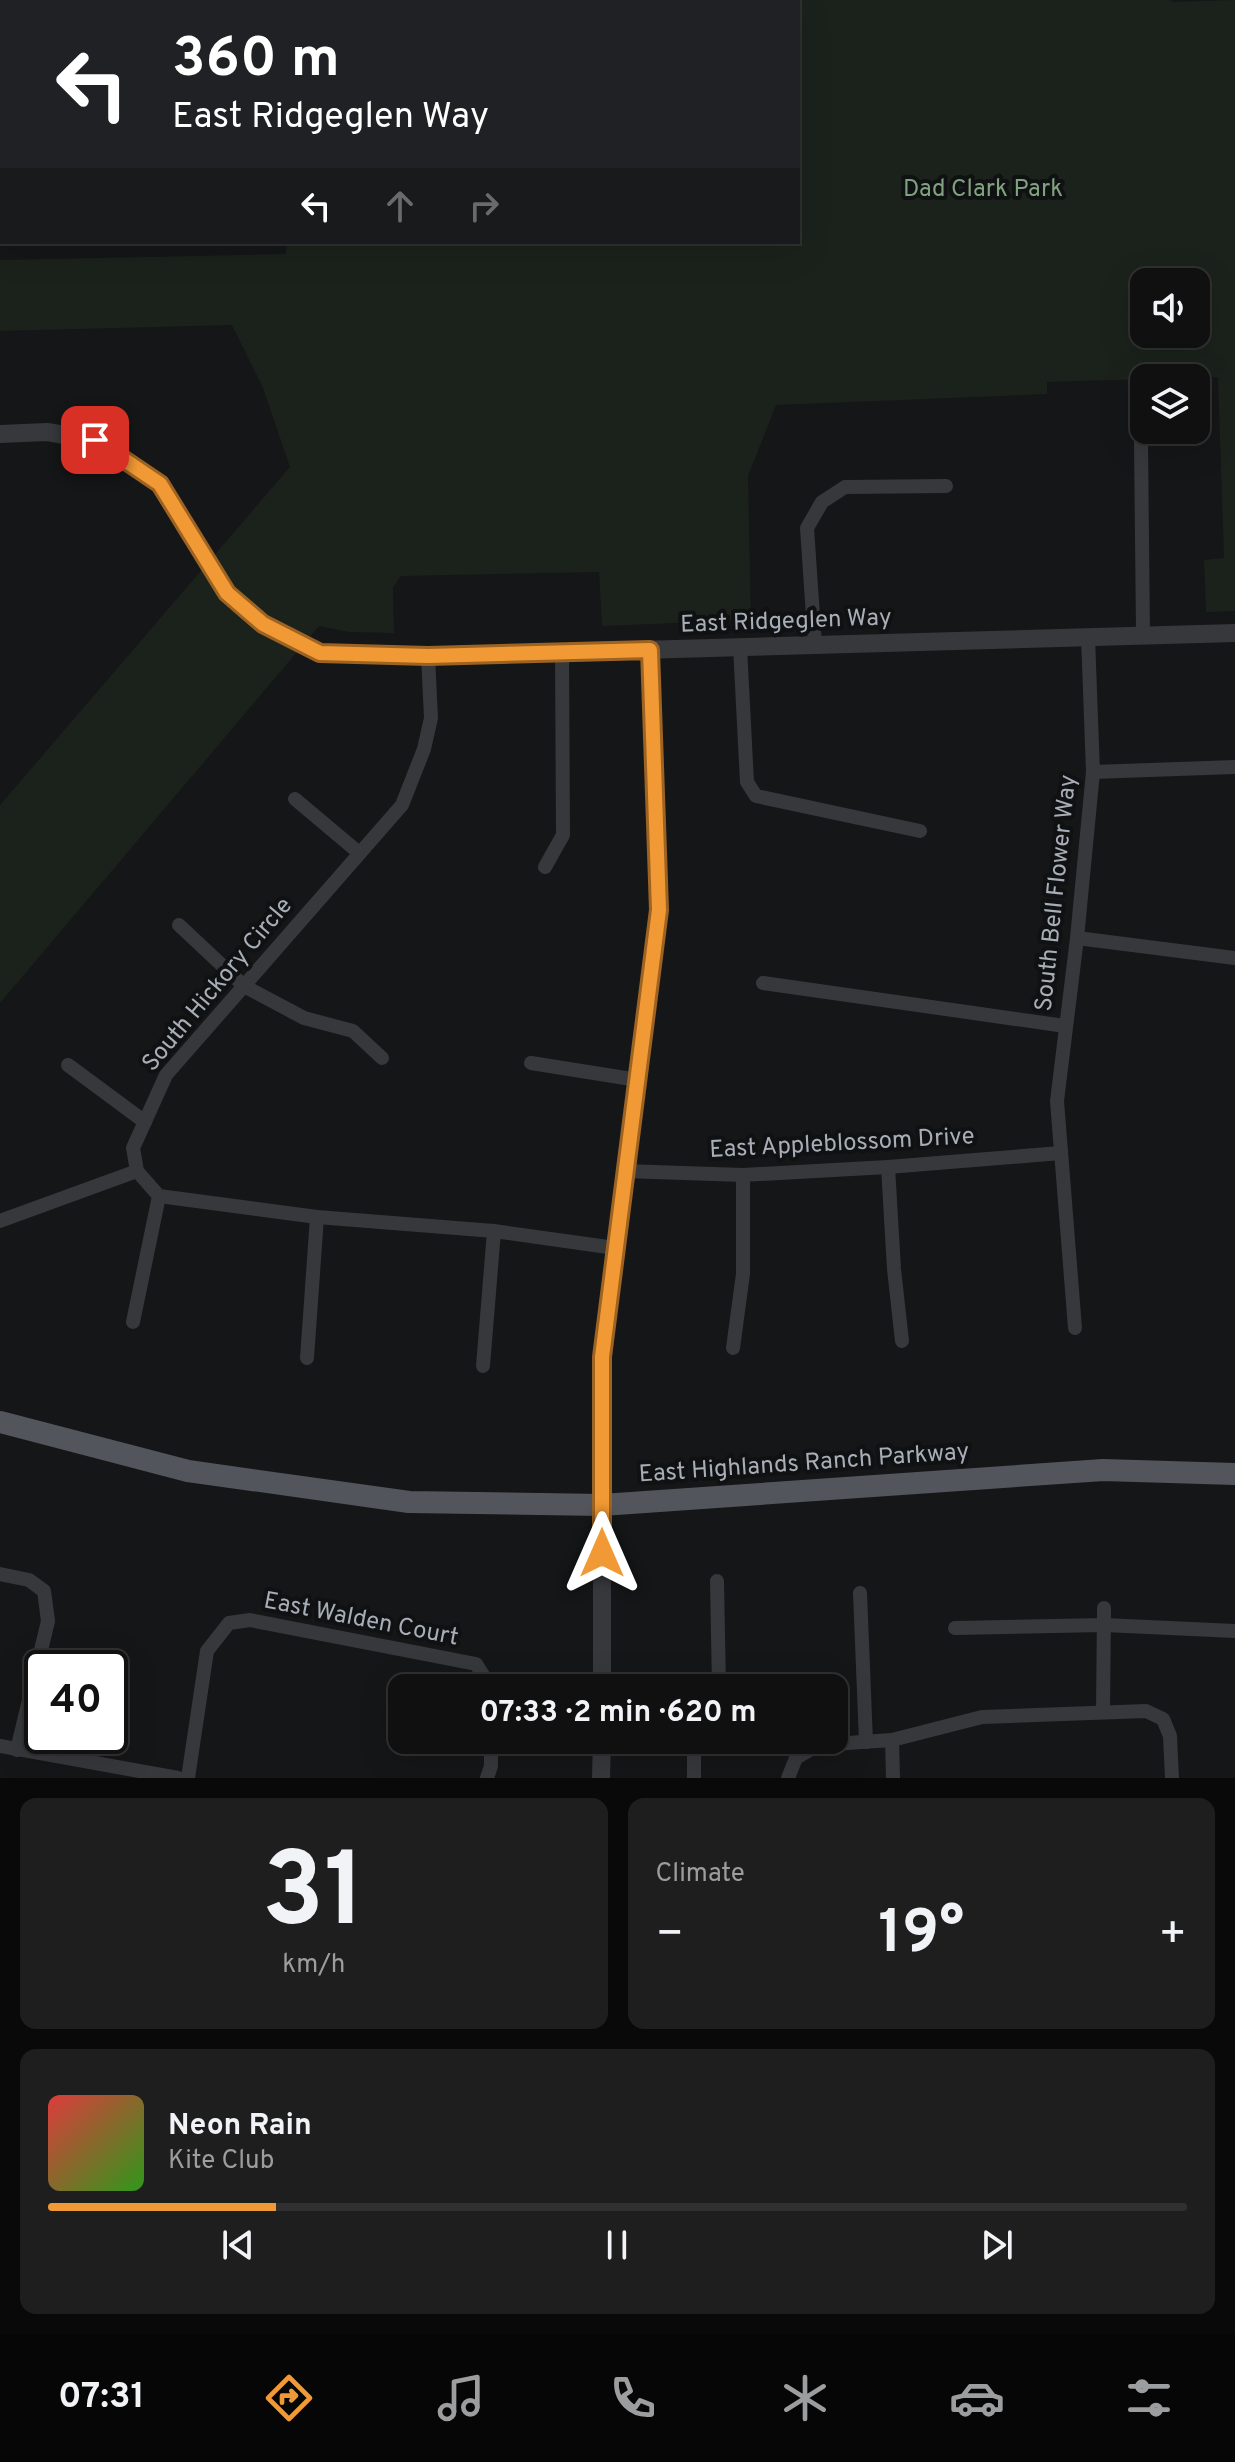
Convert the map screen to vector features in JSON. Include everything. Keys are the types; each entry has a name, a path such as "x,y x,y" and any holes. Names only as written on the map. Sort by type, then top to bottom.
{"main road":[{"name":"East Highlands Ranch Parkway","path":"0,1422 188,1471 409,1502 602,1505 1103,1470 1235,1474"}],"street":[{"name":"East Ridgeglen Way","path":"0,434 47,432 95,440 160,484 227,593 263,624 320,653 428,656 1235,633"},
{"path":"1141,444 1143,634"},
{"path":"815,645 807,528 822,502 845,487 946,486"},
{"name":"South Bell Flower Way","path":"1075,1328 1057,1101 1093,772 1088,637"},
{"path":"740,647 747,782 756,796 920,831"},
{"path":"602,1674 602,1357 659,910 650,650"},
{"path":"545,867 563,835 562,652"},
{"name":"South Hickory Circle","path":"137,1171 133,1148 166,1075 402,805 424,749 431,718 428,656"},
{"path":"1093,772 1235,767"},
{"path":"295,799 358,852"},
{"path":"179,925 244,986 304,1018 353,1031 382,1058"},
{"path":"1077,938 1235,958"},
{"path":"763,983 1065,1026"},
{"path":"531,1063 638,1080"},
{"path":"68,1065 145,1122"},
{"name":"East Appleblossom Drive","path":"624,1171 743,1175 1061,1153"},
{"path":"888,1167 902,1341"},
{"path":"0,1221 137,1171 159,1196 317,1217 494,1231 615,1248"},
{"path":"733,1348 743,1274 743,1175"},
{"path":"133,1322 159,1196"},
{"path":"307,1358 317,1217"},
{"path":"483,1366 494,1231"},
{"path":"0,1574 29,1580 44,1591 48,1621 17,1750"},
{"path":"717,1581 719,1674"},
{"path":"860,1593 866,1742"},
{"path":"1103,1712 1104,1608"},
{"name":"East Walden Court","path":"188,1778 207,1651 229,1623 250,1620 476,1664 482,1674"},
{"path":"955,1628 1104,1625 1235,1631"},
{"path":"848,1743 892,1740 982,1717 1146,1711 1163,1719 1170,1736 1172,1778"},
{"path":"892,1740 893,1778"},
{"path":"0,1746 178,1778"},
{"path":"487,1778 491,1754"},
{"path":"601,1778 602,1754"},
{"path":"694,1754 694,1778"},
{"path":"788,1778 796,1758 802,1754"}],"green space":[{"name":"Dad Clark Park","path":"800,0 1235,0 1235,611 1206,612 1204,560 1224,558 1218,377 1210,377 1210,364 1130,364 1130,380 1047,382 1047,394 776,405 748,476 751,620 602,626 599,572 401,576 393,587 394,633 349,632 319,626 0,1003 0,805 290,467 263,388 232,325 0,331 0,260 286,254 287,244 800,244"}],"route":[{"path":"95,440 160,484 227,593 263,624 320,653 428,656 650,650 659,910 602,1357 602,1553"}]}
